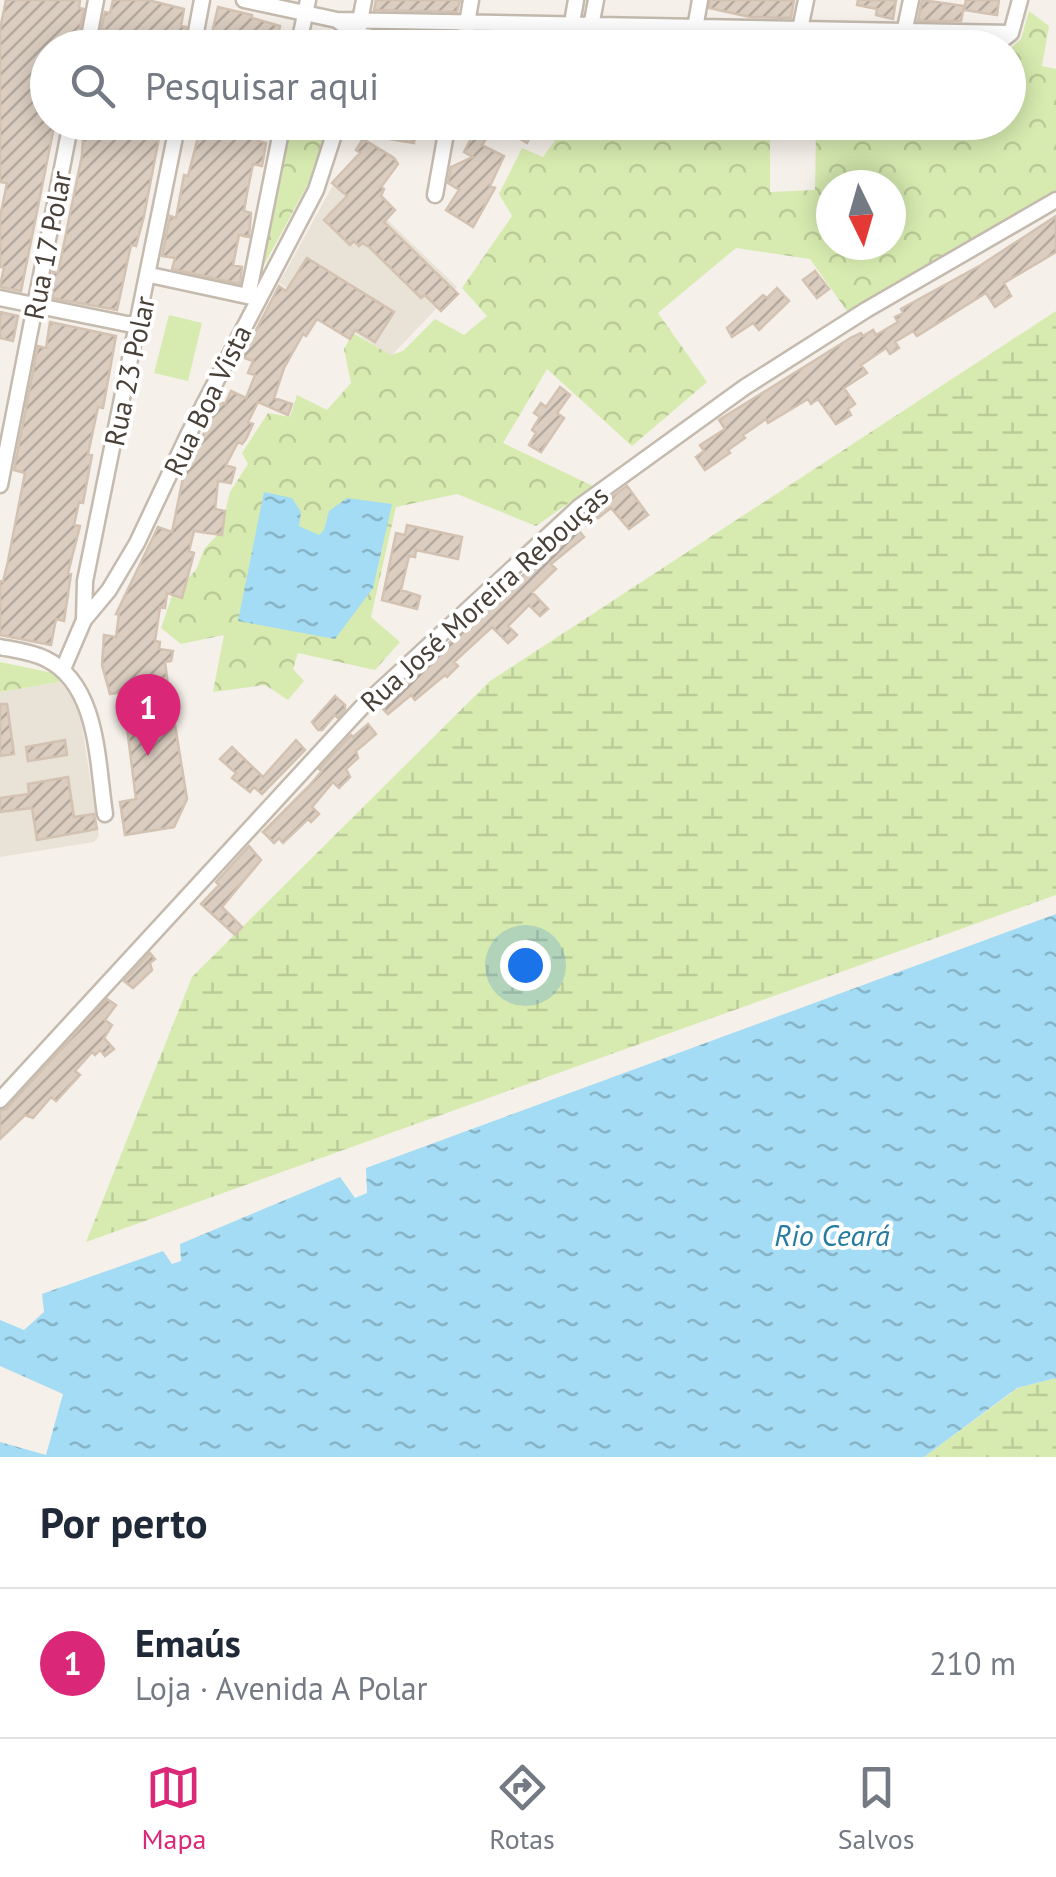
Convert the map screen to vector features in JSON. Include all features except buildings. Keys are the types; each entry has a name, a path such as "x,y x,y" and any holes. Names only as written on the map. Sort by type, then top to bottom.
{"street":[{"path":"90,30 96,0"},
{"path":"196,30 202,0"},
{"path":"244,0 307,6 352,30"},
{"path":"359,30 364,0"},
{"path":"466,30 471,0"},
{"path":"571,30 576,0"},
{"path":"590,30 596,0"},
{"path":"695,30 700,0"},
{"path":"799,30 806,0"},
{"path":"904,30 911,0"},
{"path":"1012,30 1020,0"},
{"path":"402,30 467,24 523,30"},
{"name":"Rua 17 Polar","path":"0,485 68,140"},
{"name":"Rua 23 Polar","path":"84,620 85,581 175,140"},
{"path":"150,274 253,297 280,140"},
{"name":"Rua Boa Vista","path":"63,670 84,620 109,590 138,543 253,297 316,190 332,140"},
{"path":"434,196 445,140"},
{"name":"Rua José Moreira Rebouças","path":"0,1100 361,708 578,507 745,387 866,310 1056,200"},
{"path":"0,298 137,326"},
{"path":"0,647 44,658 77,684 87,704 105,814"}],"shaded area":[{"path":"333,185 363,213 373,206 457,287 391,356 279,283"},
{"path":"60,682 74,697 81,719 99,836 94,842 0,857 0,692"}],"green space":[{"path":"1029,11 1049,26 1042,66 1056,69 1056,190 985,239 847,311 810,259 736,248 658,313 707,382 632,446 547,369 503,443 593,486 536,526 457,494 396,507 371,617 400,642 375,670 298,653 293,669 304,681 288,700 265,685 213,692 224,635 181,644 161,628 173,593 196,570 204,549 220,532 230,492 248,464 242,453 268,413 290,417 297,395 327,410 351,383 344,349 353,333 391,355 403,351 435,319 464,335 487,316 462,288 512,216 499,194 522,148 543,157 555,140 770,140 770,192 815,190 816,140 1026,140 1024,30"},
{"path":"285,140 322,140 308,184 258,276"},
{"path":"1056,311 1056,895 86,1242 192,977 490,681"},
{"path":"169,315 202,323 188,381 154,373"},
{"path":"0,662 58,674 60,682 0,692"},
{"path":"1056,1378 1056,1457 924,1457 1018,1388"}],"water":[{"path":"264,492 292,498 301,512 299,526 319,535 329,511 347,498 392,504 373,588 335,639 238,621"},
{"name":"Rio Ceará","path":"1056,914 1056,1378 1017,1388 924,1457 0,1457 0,1442 46,1455 63,1394 0,1366 0,1320 24,1330 44,1312 42,1294 163,1251 172,1264 181,1261 180,1244 340,1177 355,1198 367,1193 366,1168"}],"place":[{"name":"Emaús","path":"148,756"}]}
